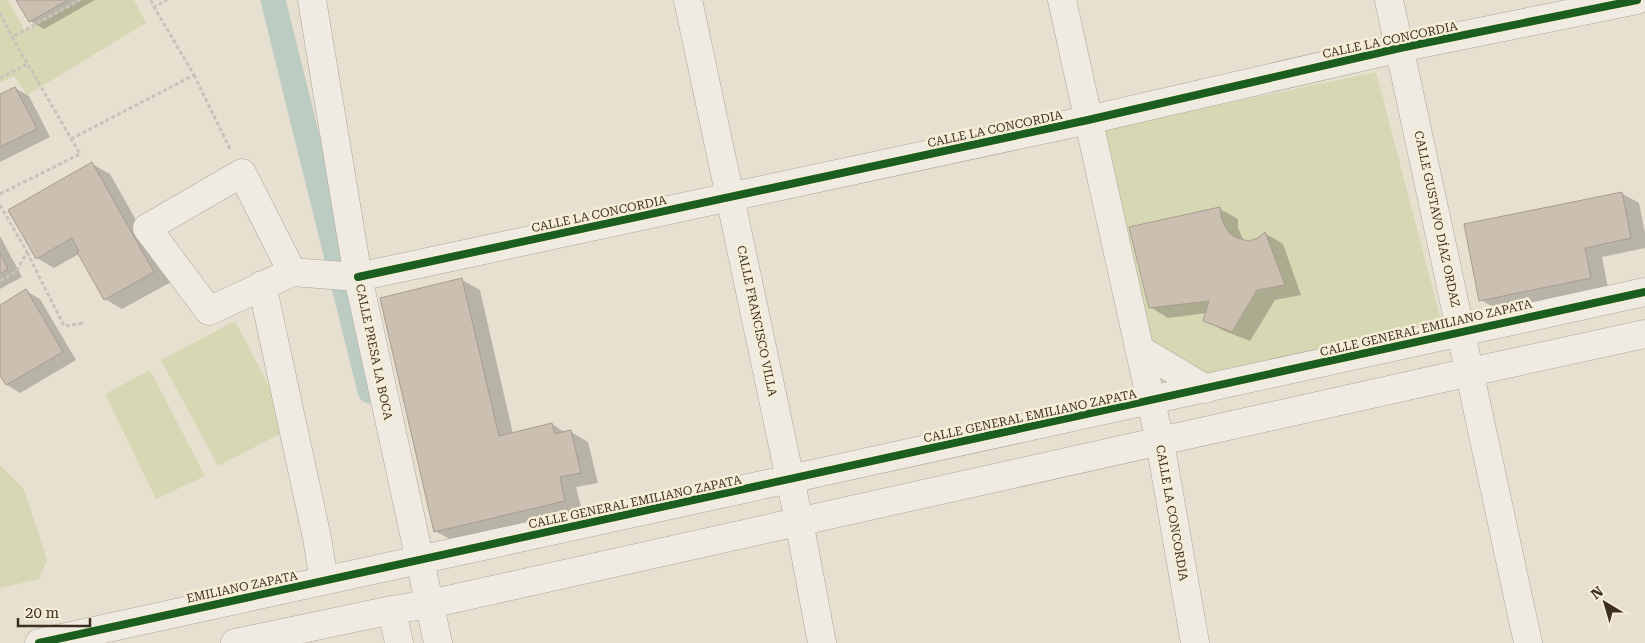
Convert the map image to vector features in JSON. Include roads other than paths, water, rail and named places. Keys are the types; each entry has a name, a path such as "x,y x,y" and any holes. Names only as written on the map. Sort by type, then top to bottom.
{"street":[{"name":"CALLE PRESA LA BOCA","path":"312,0 358,277 438,643"},
{"name":"CALLE FRANCISCO VILLA","path":"688,0 791,480 822,643"},
{"name":"CALLE LA CONCORDIA","path":"1062,0 1160,442 1195,643"},
{"name":"CALLE GUSTAVO DÍAZ ORDAZ","path":"1389,0 1528,643"},
{"name":"CALLE LA CONCORDIA","path":"292,272 358,277 1088,120 1400,48 1637,0"},
{"path":"242,174 292,272 208,311 146,228 242,174"},
{"path":"262,285 317,538 324,581"},
{"name":"CALLE GENERAL EMILIANO ZAPATA","path":"420,560 1645,292"},
{"path":"236,643 392,610 430,604 1645,334"},
{"path":"1139,349 1206,389"},
{"name":"EMILIANO ZAPATA","path":"39,643 420,560"},
{"path":"392,610 399,643"}],"waterway":[{"path":"273,0 370,391"}]}
